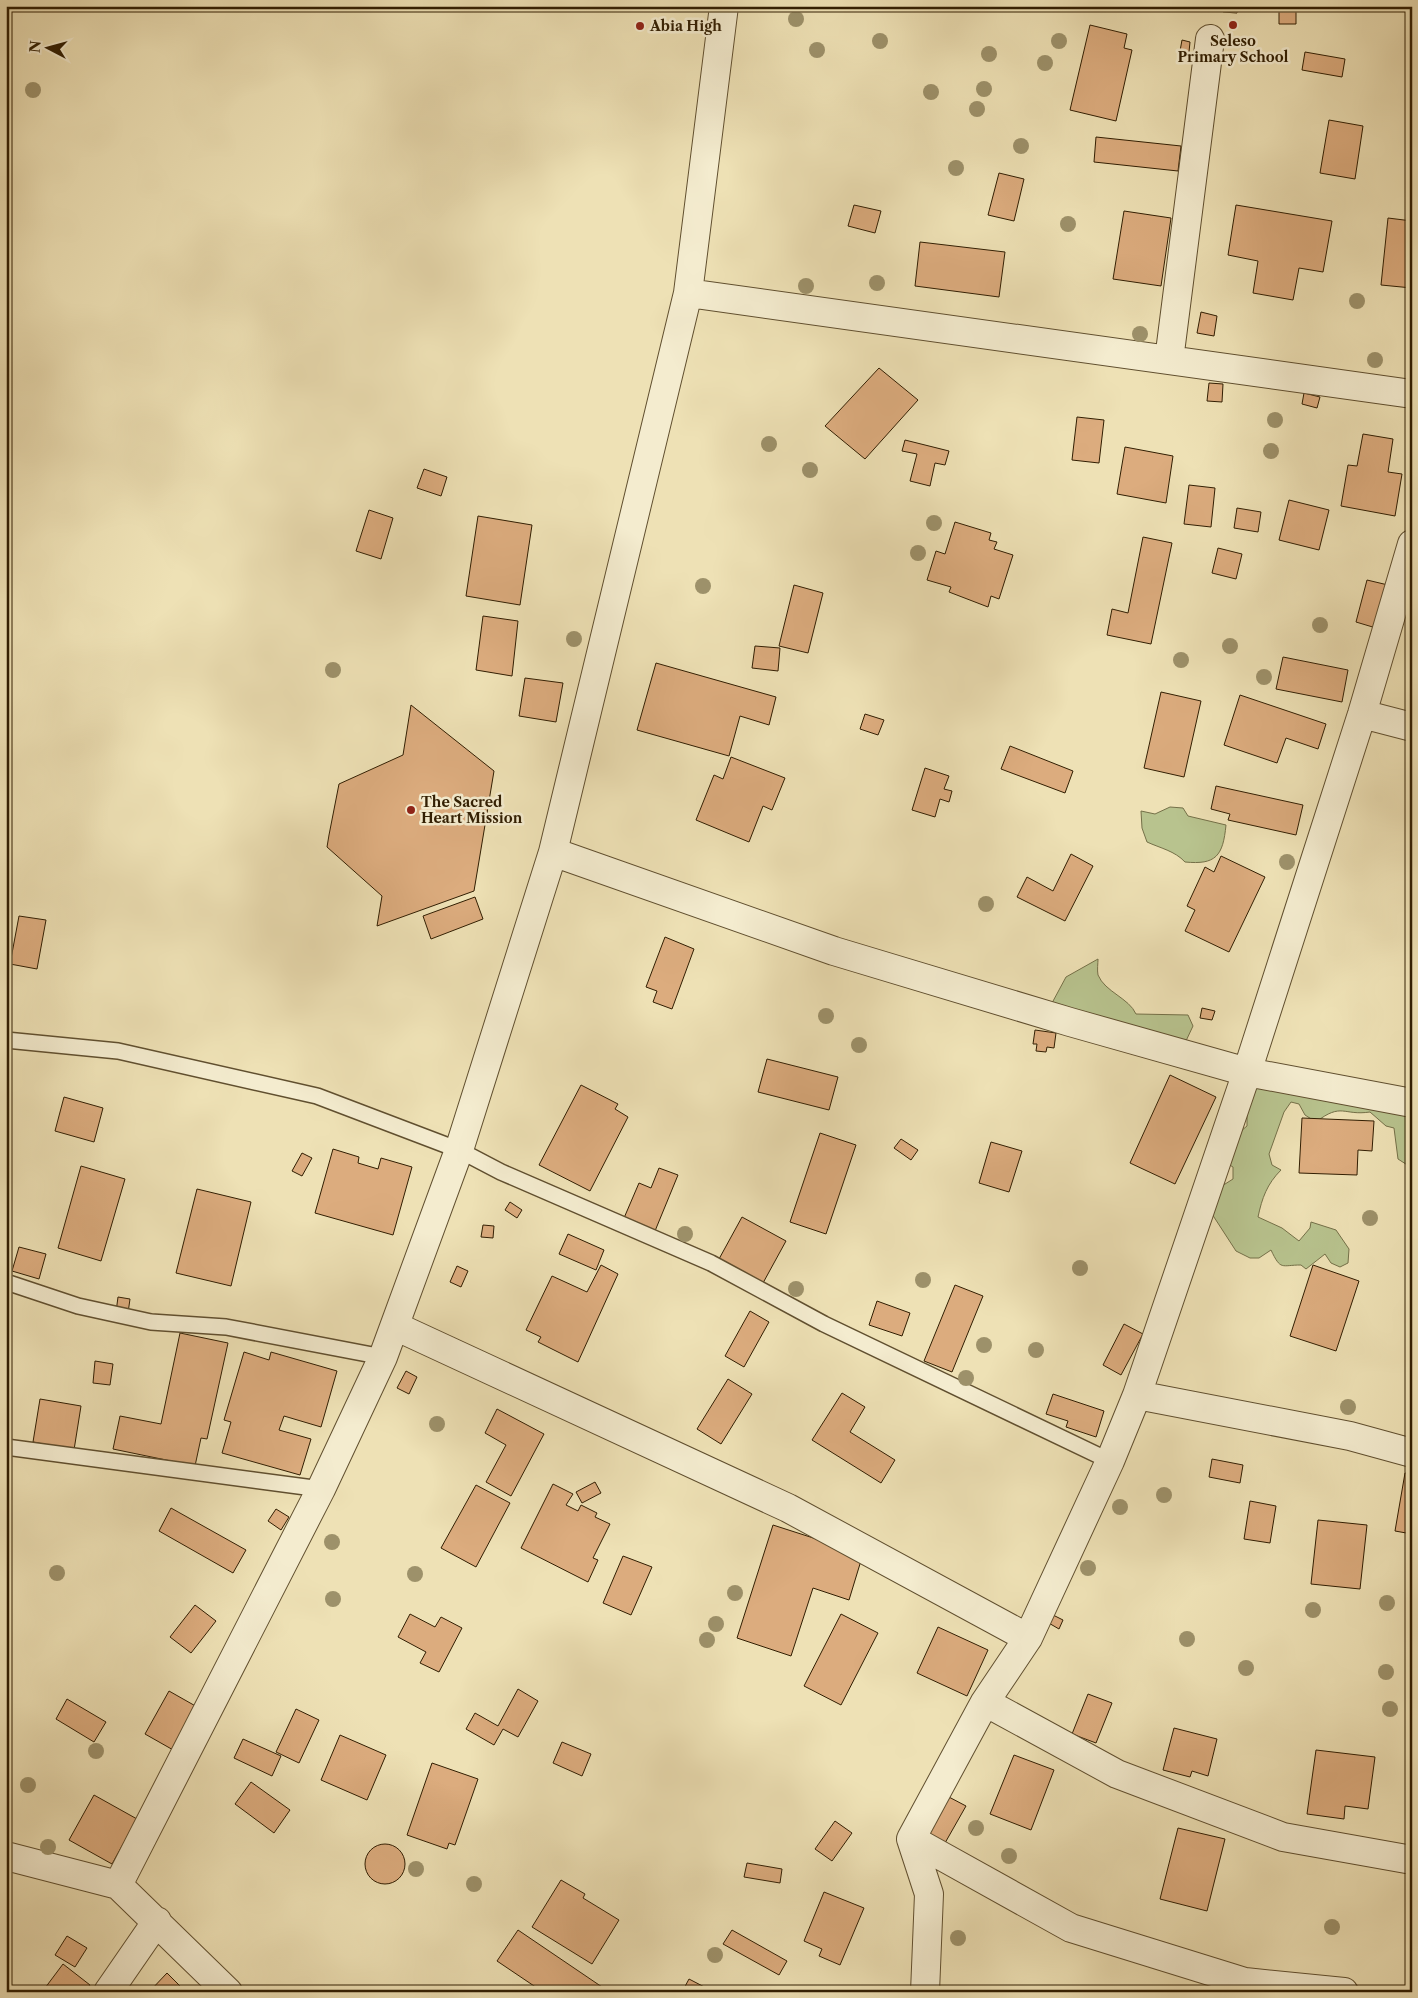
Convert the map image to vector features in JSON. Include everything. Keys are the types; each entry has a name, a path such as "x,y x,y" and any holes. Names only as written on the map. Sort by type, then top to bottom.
{"street":[{"path":"118,1886 321,1489 383,1357 459,1150 553,852 688,293 724,6"},
{"path":"1169,360 1210,39"},
{"path":"688,293 1412,394"},
{"path":"925,1992 929,1894 911,1840 985,1702 1028,1638 1110,1460 1138,1394 1246,1072 1362,714 1412,544"},
{"path":"1362,714 1412,727"},
{"path":"553,852 834,951 1246,1072 1412,1103"},
{"path":"395,1326 788,1508 1028,1638"},
{"path":"1138,1394 1341,1434 1412,1453"},
{"path":"985,1702 1117,1774 1283,1837 1412,1860"},
{"path":"911,1840 1071,1928 1245,1982 1344,1992"},
{"path":"6,1856 118,1886 157,1921 228,1992"},
{"path":"108,1992 157,1921"}],"lane":[{"path":"6,1040 118,1051 317,1096 459,1150 501,1172 711,1264 824,1324 1110,1460"},
{"path":"6,1282 78,1306 151,1322 226,1327 383,1357"},
{"path":"6,1447 321,1489"}],"green space":[{"path":"1170,807 1183,808 1188,816 1226,825 1223,844 1216,856 1204,862 1185,862 1172,852 1147,842 1142,828 1141,811 1155,814"},
{"path":"1098,959 1098,975 1101,981 1133,1008 1136,1014 1188,1015 1193,1026 1185,1043 1106,1018 1094,1025 1052,1003 1066,977"},
{"path":"1253,1086 1412,1091 1412,1168 1398,1159 1394,1128 1386,1126 1370,1112 1337,1111 1316,1122 1305,1115 1299,1104 1291,1102 1284,1112 1269,1154 1272,1165 1281,1170 1266,1192 1258,1217 1282,1228 1299,1241 1310,1228 1311,1222 1336,1230 1349,1249 1348,1263 1340,1267 1331,1263 1325,1254 1306,1269 1301,1265 1285,1266 1277,1261 1271,1250 1259,1258 1250,1258 1236,1251 1212,1214 1214,1191 1233,1179 1233,1167 1228,1164 1241,1131 1247,1126 1247,1104"}],"building":[{"path":"1223,6 1238,6 1237,13 1223,12"},
{"path":"1279,6 1296,6 1296,24 1279,24"},
{"path":"1090,25 1127,34 1124,48 1132,50 1116,121 1070,110"},
{"path":"1182,40 1190,42 1189,52 1180,51"},
{"path":"1305,52 1345,59 1342,77 1302,70"},
{"path":"1329,120 1363,126 1355,179 1320,173"},
{"path":"1096,137 1181,146 1178,171 1094,162"},
{"path":"999,173 1024,179 1014,221 988,215"},
{"path":"854,205 881,211 875,233 848,226"},
{"path":"1236,205 1332,221 1323,272 1299,268 1293,300 1253,293 1258,261 1228,255"},
{"path":"1124,211 1171,218 1161,286 1113,279"},
{"path":"1388,218 1412,221 1412,288 1381,285"},
{"path":"920,242 1005,252 999,297 915,286"},
{"path":"1201,312 1217,316 1214,336 1197,333"},
{"path":"879,368 918,400 865,459 825,426"},
{"path":"1209,383 1223,384 1222,402 1207,401"},
{"path":"1304,393 1320,397 1317,408 1302,404"},
{"path":"1077,417 1104,420 1099,463 1072,460"},
{"path":"1363,434 1393,439 1388,472 1402,474 1395,516 1341,506 1348,465 1357,466"},
{"path":"905,440 949,451 945,465 935,463 930,486 910,481 917,454 902,451"},
{"path":"1125,447 1173,456 1166,503 1117,494"},
{"path":"424,469 447,477 441,496 417,488"},
{"path":"1189,485 1215,488 1211,527 1184,524"},
{"path":"1289,500 1329,510 1319,550 1279,540"},
{"path":"1237,508 1261,512 1258,532 1234,528"},
{"path":"369,510 393,518 381,559 356,551"},
{"path":"478,516 532,525 520,605 466,596"},
{"path":"955,522 991,533 989,540 997,542 994,549 1013,555 999,599 991,596 988,607 949,592 951,587 927,580 936,551 945,554"},
{"path":"1143,537 1172,543 1151,644 1107,635 1112,609 1128,613"},
{"path":"1218,548 1242,554 1236,579 1212,573"},
{"path":"1367,580 1388,585 1376,628 1356,622"},
{"path":"794,585 823,593 808,653 779,646"},
{"path":"483,616 518,621 512,676 476,670"},
{"path":"755,646 780,648 778,671 752,668"},
{"path":"1283,657 1348,670 1342,702 1276,689"},
{"path":"656,663 776,697 769,725 740,716 729,756 637,730"},
{"path":"525,678 563,683 556,722 519,716"},
{"path":"1161,692 1201,701 1184,777 1144,768"},
{"path":"1240,695 1326,724 1318,749 1286,738 1277,763 1224,745"},
{"name":"The Sacred Heart Mission","path":"411,705 494,771 474,891 377,926 382,896 327,847 339,784 403,755"},
{"path":"865,714 884,720 878,735 860,729"},
{"path":"1010,746 1073,771 1065,793 1001,769"},
{"path":"731,757 785,778 772,810 763,806 749,842 696,820 714,775 723,779"},
{"path":"925,768 949,776 944,789 952,791 949,802 940,799 935,817 912,810"},
{"path":"1216,786 1303,805 1296,835 1228,820 1230,814 1211,809"},
{"path":"1071,854 1093,866 1065,921 1017,897 1027,877 1053,891"},
{"path":"1221,856 1265,877 1229,952 1185,931 1195,910 1187,906 1205,867 1214,872"},
{"path":"475,897 483,919 431,939 423,916"},
{"path":"19,916 46,920 37,969 10,964"},
{"path":"665,937 694,949 672,1009 653,1002 657,991 646,987"},
{"path":"1202,1008 1215,1011 1212,1020 1200,1018"},
{"path":"1035,1030 1056,1033 1054,1048 1047,1047 1046,1052 1036,1051 1037,1044 1033,1044"},
{"path":"767,1059 838,1077 829,1110 758,1092"},
{"path":"1170,1075 1216,1097 1175,1184 1130,1163"},
{"path":"581,1085 618,1104 615,1109 628,1117 590,1191 539,1165"},
{"path":"64,1097 103,1108 94,1142 55,1131"},
{"path":"1302,1118 1374,1121 1372,1151 1358,1150 1357,1175 1299,1173"},
{"path":"820,1133 856,1145 826,1234 790,1222"},
{"path":"901,1139 918,1150 911,1160 894,1148"},
{"path":"991,1142 1022,1151 1009,1192 979,1183"},
{"path":"333,1149 359,1157 358,1163 378,1169 381,1158 412,1167 393,1235 315,1213"},
{"path":"302,1153 312,1158 302,1176 292,1171"},
{"path":"81,1166 125,1179 101,1261 58,1248"},
{"path":"659,1168 678,1175 655,1231 624,1218 639,1183 651,1188"},
{"path":"197,1189 251,1202 231,1286 176,1273"},
{"path":"510,1202 522,1210 517,1218 505,1210"},
{"path":"742,1217 786,1241 763,1283 719,1259"},
{"path":"483,1225 494,1226 493,1238 481,1237"},
{"path":"568,1234 604,1250 596,1270 559,1254"},
{"path":"19,1247 46,1254 39,1279 12,1271"},
{"path":"601,1265 618,1274 578,1362 538,1342 541,1337 526,1330 552,1276 587,1292"},
{"path":"1313,1265 1359,1281 1336,1351 1290,1336"},
{"path":"457,1266 468,1271 461,1287 450,1282"},
{"path":"955,1285 983,1296 952,1372 924,1361"},
{"path":"118,1297 130,1299 128,1313 116,1312"},
{"path":"877,1301 910,1313 902,1336 869,1325"},
{"path":"750,1311 769,1322 744,1367 725,1356"},
{"path":"1124,1324 1143,1334 1121,1375 1103,1365"},
{"path":"180,1333 228,1343 207,1439 201,1438 195,1466 113,1449 120,1416 161,1424"},
{"path":"244,1352 269,1360 271,1352 337,1371 321,1427 284,1416 279,1430 311,1439 300,1475 222,1453 231,1422 224,1420"},
{"path":"95,1361 113,1364 110,1385 93,1383"},
{"path":"406,1371 417,1377 409,1394 397,1388"},
{"path":"728,1379 752,1394 721,1444 697,1429"},
{"path":"842,1393 865,1407 850,1432 895,1460 881,1483 812,1440"},
{"path":"1053,1394 1104,1411 1096,1437 1066,1427 1068,1421 1046,1414"},
{"path":"40,1399 81,1406 74,1450 33,1442"},
{"path":"497,1409 544,1434 511,1496 486,1482 506,1445 485,1433"},
{"path":"1212,1459 1243,1465 1240,1483 1209,1477"},
{"path":"1405,1473 1412,1474 1412,1534 1395,1531"},
{"path":"595,1482 601,1493 582,1503 576,1492"},
{"path":"553,1484 573,1494 566,1505 578,1511 581,1505 597,1513 595,1517 610,1524 593,1558 598,1560 588,1582 521,1548"},
{"path":"476,1485 510,1503 476,1567 441,1548"},
{"path":"1250,1501 1276,1506 1270,1543 1244,1539"},
{"path":"171,1508 246,1550 233,1573 159,1531"},
{"path":"276,1509 289,1517 281,1530 268,1521"},
{"path":"1318,1520 1367,1525 1360,1589 1311,1584"},
{"path":"773,1525 863,1554 849,1600 813,1588 791,1656 737,1638"},
{"path":"623,1556 652,1567 631,1615 603,1603"},
{"path":"195,1605 216,1621 191,1653 170,1637"},
{"path":"410,1614 435,1627 441,1617 462,1628 439,1672 420,1663 426,1652 398,1637"},
{"path":"841,1614 878,1633 841,1705 804,1686"},
{"path":"1051,1614 1063,1620 1059,1629 1047,1622"},
{"path":"938,1627 988,1650 967,1696 917,1673"},
{"path":"518,1689 538,1701 518,1737 503,1729 494,1745 466,1729 475,1713 498,1726"},
{"path":"169,1691 199,1708 175,1751 145,1734"},
{"path":"1088,1694 1112,1703 1096,1743 1072,1734"},
{"path":"67,1699 106,1722 94,1742 56,1719"},
{"path":"296,1709 319,1720 299,1763 276,1752"},
{"path":"1174,1728 1217,1739 1208,1776 1192,1771 1190,1777 1163,1770"},
{"path":"340,1735 386,1755 367,1800 321,1780"},
{"path":"243,1739 281,1756 272,1776 234,1758"},
{"path":"562,1742 591,1754 582,1776 553,1763"},
{"path":"1316,1750 1375,1757 1368,1809 1345,1806 1344,1819 1307,1814"},
{"path":"1014,1755 1054,1770 1031,1830 990,1814"},
{"path":"432,1763 478,1779 455,1845 449,1843 447,1849 407,1835"},
{"path":"251,1782 290,1810 274,1833 235,1804"},
{"path":"94,1795 137,1819 112,1864 69,1840"},
{"path":"947,1796 966,1806 945,1843 927,1833"},
{"path":"835,1821 852,1833 832,1861 815,1849"},
{"path":"1178,1828 1225,1839 1207,1911 1160,1899"},
{"path":"385,1844 399,1850 405,1864 399,1878 385,1884 371,1878 365,1864 371,1850"},
{"path":"747,1863 782,1869 780,1883 744,1877"},
{"path":"561,1880 585,1894 583,1898 619,1920 592,1964 532,1927"},
{"path":"824,1892 864,1908 840,1965 819,1956 822,1949 804,1941"},
{"path":"518,1930 605,1989 603,1992 543,1992 497,1961"},
{"path":"732,1930 787,1961 779,1975 723,1944"},
{"path":"67,1936 87,1948 75,1967 55,1955"},
{"path":"63,1964 90,1985 85,1992 42,1992"},
{"path":"167,1973 181,1987 177,1992 149,1992"},
{"path":"689,1979 714,1992 682,1992"}],"place":[{"name":"Seleso Primary School","path":"1233,25"},
{"name":"Abia High","path":"640,26"},
{"name":"The Sacred Heart Mission","path":"411,810"}]}
